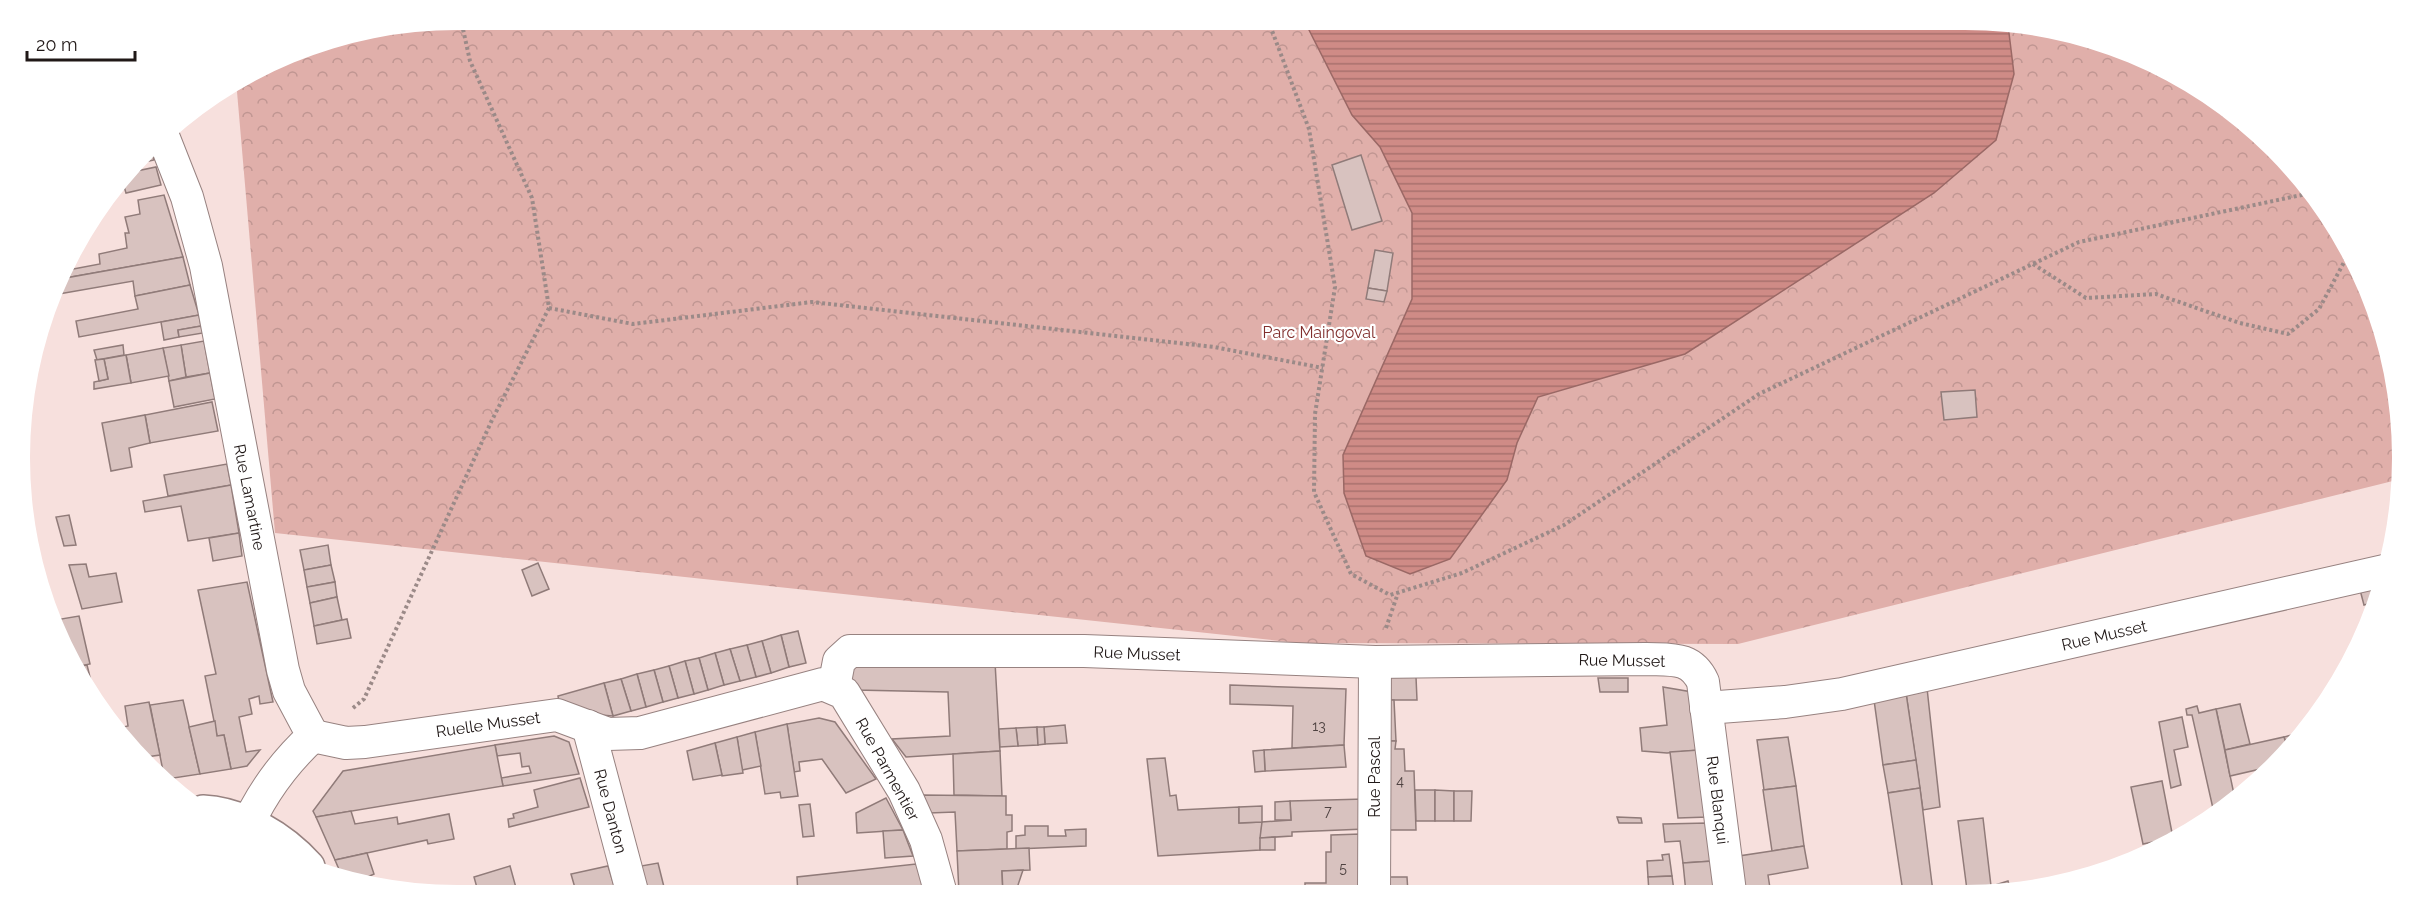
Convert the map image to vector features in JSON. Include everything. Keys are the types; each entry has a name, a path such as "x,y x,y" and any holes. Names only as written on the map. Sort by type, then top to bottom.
{"main road":[{"path":"256,834 287,846 292,851"}],"street":[{"name":"Rue Lamartine","path":"166,145 187,197 206,266 289,691 313,736"},
{"name":"Rue Musset","path":"834,687 839,661 850,651 1084,651 1375,662 1646,659 1678,661 1697,669 1703,682 1706,708 1785,702 1842,694 2376,573"},
{"name":"Rue Pascal","path":"1374,885 1375,662"},
{"name":"Ruelle Musset","path":"313,736 346,743 365,742 542,716 570,718 608,734 640,733 813,686 823,684 834,687"},
{"name":"Rue Parmentier","path":"834,687 844,693 904,791 926,840 938,885"},
{"name":"Rue Blanqui","path":"1706,708 1729,885"},
{"name":"Rue Danton","path":"588,726 630,885"},
{"path":"245,828 283,766 313,736"}],"path":[{"path":"313,736 364,699 492,420 549,308 532,198 470,61 463,30"},
{"path":"1272,30 1309,129 1335,287 1315,414 1314,492 1351,574 1390,595 1462,573 1564,525 1759,394 2079,242 2302,195"},
{"path":"2032,264 2086,298 2156,294 2240,324 2288,333 2319,309 2344,261"},
{"path":"549,308 633,324 812,302 1214,347 1323,368"}],"green space":[{"name":"Parc Maingoval","path":"1964,30 2048,38 2102,53 2154,74 2178,87 2225,118 2267,155 2286,176 2304,197 2335,244 2359,294 2384,374 2391,430 2391,481 1738,644 1299,643 275,533 237,91 268,74 320,53 374,38 430,31"}],"shaded area":[{"path":"1309,30 1992,31 2009,33 2014,74 1996,140 1934,193 1685,354 1538,397 1517,443 1507,480 1450,559 1410,574 1366,556 1344,493 1343,455 1412,299 1412,213 1380,147 1352,115"}],"building":[{"path":"1361,155 1382,221 1352,230 1332,165"},
{"path":"156,167 161,185 126,193 125,189 141,170"},
{"path":"164,195 183,257 70,277 74,269 100,264 99,254 127,248 125,233 129,233 125,217 140,214 138,200"},
{"path":"1375,250 1393,253 1387,291 1368,288"},
{"path":"183,257 190,285 135,296 133,281 63,293 70,277"},
{"path":"190,285 199,315 79,337 76,321 138,309 135,296"},
{"path":"1368,288 1387,291 1384,302 1366,299"},
{"path":"199,315 201,326 178,330 179,337 164,340 161,322"},
{"path":"201,326 203,333 179,337 178,330"},
{"path":"204,341 210,373 186,377 181,345"},
{"path":"123,345 124,355 97,360 94,350"},
{"path":"181,345 186,377 169,381 163,348"},
{"path":"163,348 169,376 131,383 126,355"},
{"path":"126,355 131,383 94,389 94,382 108,379 104,359"},
{"path":"104,359 108,379 99,381 95,360"},
{"path":"210,373 215,399 174,407 169,381"},
{"path":"1975,390 1977,417 1944,420 1941,392"},
{"path":"212,402 218,431 150,443 145,415"},
{"path":"145,415 150,443 129,448 132,467 111,471 102,423"},
{"path":"227,464 231,485 168,496 164,475"},
{"path":"231,485 239,533 188,541 181,506 145,512 143,501"},
{"path":"69,515 76,545 64,546 56,517"},
{"path":"239,533 242,556 213,561 209,538"},
{"path":"328,545 331,565 304,570 300,550"},
{"path":"538,563 549,589 532,596 522,570"},
{"path":"86,564 89,577 116,573 122,602 82,609 69,565"},
{"path":"331,565 335,582 307,587 304,570"},
{"path":"247,582 273,702 260,704 259,696 249,699 252,714 239,717 246,752 260,750 247,766 231,769 224,735 217,736 205,676 216,674 198,590"},
{"path":"335,582 337,597 310,603 307,587"},
{"path":"2373,583 2365,605 2364,605 2359,586"},
{"path":"337,597 342,620 314,626 310,603"},
{"path":"79,616 90,664 84,665 62,619"},
{"path":"347,619 351,638 317,644 314,626"},
{"path":"798,631 806,663 789,667 781,635"},
{"path":"781,635 789,667 771,673 762,641"},
{"path":"762,641 771,673 756,677 747,645"},
{"path":"747,645 756,677 740,681 730,649"},
{"path":"730,649 740,681 724,685 715,653"},
{"path":"715,653 724,685 708,690 699,658"},
{"path":"699,658 708,690 694,694 685,661"},
{"path":"685,661 694,694 678,698 669,666"},
{"path":"842,662 995,662 1000,751 906,757 892,739 950,736 948,692 855,690"},
{"path":"669,666 678,698 663,702 654,670"},
{"path":"654,670 663,702 646,707 637,674"},
{"path":"637,674 646,707 631,711 621,679"},
{"path":"1385,677 1416,677 1417,700 1385,700"},
{"path":"1598,678 1628,678 1628,692 1600,692"},
{"path":"621,679 631,711 613,716 604,683"},
{"path":"604,683 613,716 600,715 559,702 558,696"},
{"path":"1230,685 1346,689 1344,745 1292,748 1293,706 1230,704"},
{"path":"1663,687 1692,692 1699,750 1667,753 1642,751 1640,728 1667,725"},
{"path":"1927,688 1940,807 1923,810 1906,693"},
{"path":"1906,693 1916,760 1883,765 1874,700"},
{"path":"183,700 200,774 175,778 162,766 150,705"},
{"path":"1385,700 1394,700 1396,741 1386,741"},
{"path":"149,702 160,755 152,756 125,727 128,726 125,706"},
{"path":"2240,704 2250,744 2225,750 2216,709"},
{"path":"2197,706 2199,713 2216,709 2233,790 2212,806 2192,715 2187,715 2186,709"},
{"path":"2182,717 2188,747 2174,750 2181,785 2171,788 2159,722"},
{"path":"819,718 835,722 876,779 846,793 822,759 799,762 800,771 794,772 787,724"},
{"path":"215,721 217,736 224,735 231,769 200,774 189,727"},
{"path":"787,724 798,796 781,798 780,792 765,794 755,732"},
{"path":"1065,725 1067,743 1045,744 1044,727"},
{"path":"1037,727 1038,745 1018,746 1016,728"},
{"path":"1037,727 1044,727 1045,744 1038,745"},
{"path":"1016,728 1018,746 1000,747 999,729"},
{"path":"755,732 761,766 742,770 737,737"},
{"path":"554,736 569,742 579,774 503,786 501,778 531,773 529,766 522,767 520,753 497,756 495,745"},
{"path":"737,737 743,773 722,776 715,743"},
{"path":"1788,737 1796,786 1764,790 1757,740"},
{"path":"2284,737 2285,740 2256,770 2230,776 2225,750"},
{"path":"1386,741 1396,741 1395,749 1404,749 1405,771 1414,771 1416,830 1386,830"},
{"path":"715,743 722,775 693,780 687,751"},
{"path":"495,745 503,786 316,817 313,811 343,771"},
{"path":"1344,745 1346,767 1265,771 1264,750"},
{"path":"1264,750 1265,771 1255,772 1253,751"},
{"path":"1699,750 1708,817 1678,818 1670,752"},
{"path":"1000,751 1002,796 954,795 953,754"},
{"path":"1165,758 1170,796 1176,795 1178,810 1239,807 1239,823 1262,822 1260,850 1158,856 1147,759"},
{"path":"1916,760 1920,788 1888,793 1883,765"},
{"path":"580,778 589,807 509,827 508,819 514,818 513,814 538,807 534,790"},
{"path":"2162,781 2172,831 2143,844 2131,787"},
{"path":"1796,786 1804,846 1772,851 1763,790"},
{"path":"1920,788 1932,885 1902,885 1888,793"},
{"path":"1415,790 1435,790 1435,821 1416,821"},
{"path":"1435,790 1454,791 1454,821 1435,821"},
{"path":"1454,791 1472,791 1471,821 1454,821"},
{"path":"922,795 1006,796 1006,815 1012,815 1012,831 1007,832 1007,849 957,851 955,812 929,813"},
{"path":"886,798 903,830 857,833 856,813"},
{"path":"1365,799 1365,829 1292,832 1292,836 1260,838 1262,822 1291,820 1290,801"},
{"path":"1290,801 1291,820 1275,820 1275,802"},
{"path":"810,804 814,836 803,837 799,805"},
{"path":"1262,806 1262,822 1239,823 1239,807"},
{"path":"351,811 355,824 397,817 398,824 449,814 454,839 428,844 427,840 335,860 316,817"},
{"path":"1617,817 1641,818 1642,823 1619,823"},
{"path":"1983,818 1991,884 1966,885 1958,821"},
{"path":"1708,823 1713,861 1683,863 1680,841 1665,842 1663,824"},
{"path":"1025,826 1048,826 1048,836 1066,836 1065,830 1086,829 1086,846 1016,849 1016,836 1025,835"},
{"path":"903,830 913,856 885,858 883,831"},
{"path":"1361,834 1361,885 1305,885 1305,883 1326,883 1326,852 1331,852 1331,835"},
{"path":"1275,837 1275,850 1260,850 1260,838"},
{"path":"1804,846 1808,868 1768,875 1770,885 1743,885 1739,856"},
{"path":"1029,848 1030,870 1002,871 1003,885 959,885 957,851"},
{"path":"367,853 374,874 370,876 338,867 335,860"},
{"path":"1669,854 1672,876 1648,877 1647,861 1663,860 1662,855"},
{"path":"1713,861 1716,885 1685,885 1683,863"},
{"path":"658,863 664,885 646,885 641,866"},
{"path":"916,864 924,885 797,885 797,877"},
{"path":"510,866 515,885 476,885 474,877"},
{"path":"608,866 614,885 574,885 571,874"},
{"path":"1023,870 1018,885 1003,885 1002,871"},
{"path":"1672,876 1673,885 1648,885 1648,877"},
{"path":"1387,877 1407,877 1408,885 1387,885"}]}
